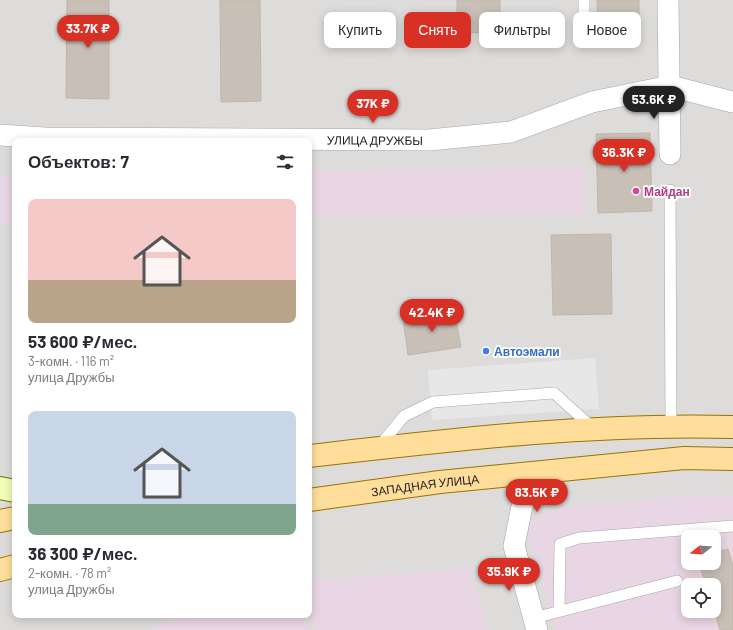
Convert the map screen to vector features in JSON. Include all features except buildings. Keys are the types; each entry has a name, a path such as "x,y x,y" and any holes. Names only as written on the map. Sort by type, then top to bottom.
{"main road":[{"path":"312,456 474,438 671,425 733,426"},
{"name":"ЗАПАДНАЯ УЛИЦА","path":"312,500 440,482 684,458 733,459"},
{"path":"0,521 12,519"},
{"path":"0,570 12,567"}],"street":[{"path":"668,0 670,154"},
{"name":"УЛИЦА ДРУЖБЫ","path":"312,139 429,140 511,132 592,102 670,86 733,102"},
{"name":"УЛИЦА ДРУЖБЫ","path":"0,135 53,138"},
{"path":"535,624 514,546 522,506 531,489 546,472"},
{"path":"0,488 12,490"}],"lane":[{"path":"584,0 584,12"},
{"path":"670,190 671,425"},
{"path":"378,448 404,416 434,402 554,393 595,430"},
{"path":"559,611 560,544 579,538 733,526"},
{"path":"535,624 559,611 677,581"}],"shaded area":[{"path":"0,0 733,0 733,630 0,630"},
{"path":"585,167 586,214 312,218 312,171"},
{"path":"0,176 12,176 12,223 0,223"},
{"path":"595,358 599,409 432,420 428,370"},
{"path":"696,495 733,496 733,630 556,630 525,522 563,507"},
{"path":"469,568 488,630 317,630 312,617 312,581"},
{"path":"180,618 306,618 310,630 149,630"}],"place":[{"name":"Майдан","path":"636,191"},
{"name":"Автоэмали","path":"486,351"}]}
